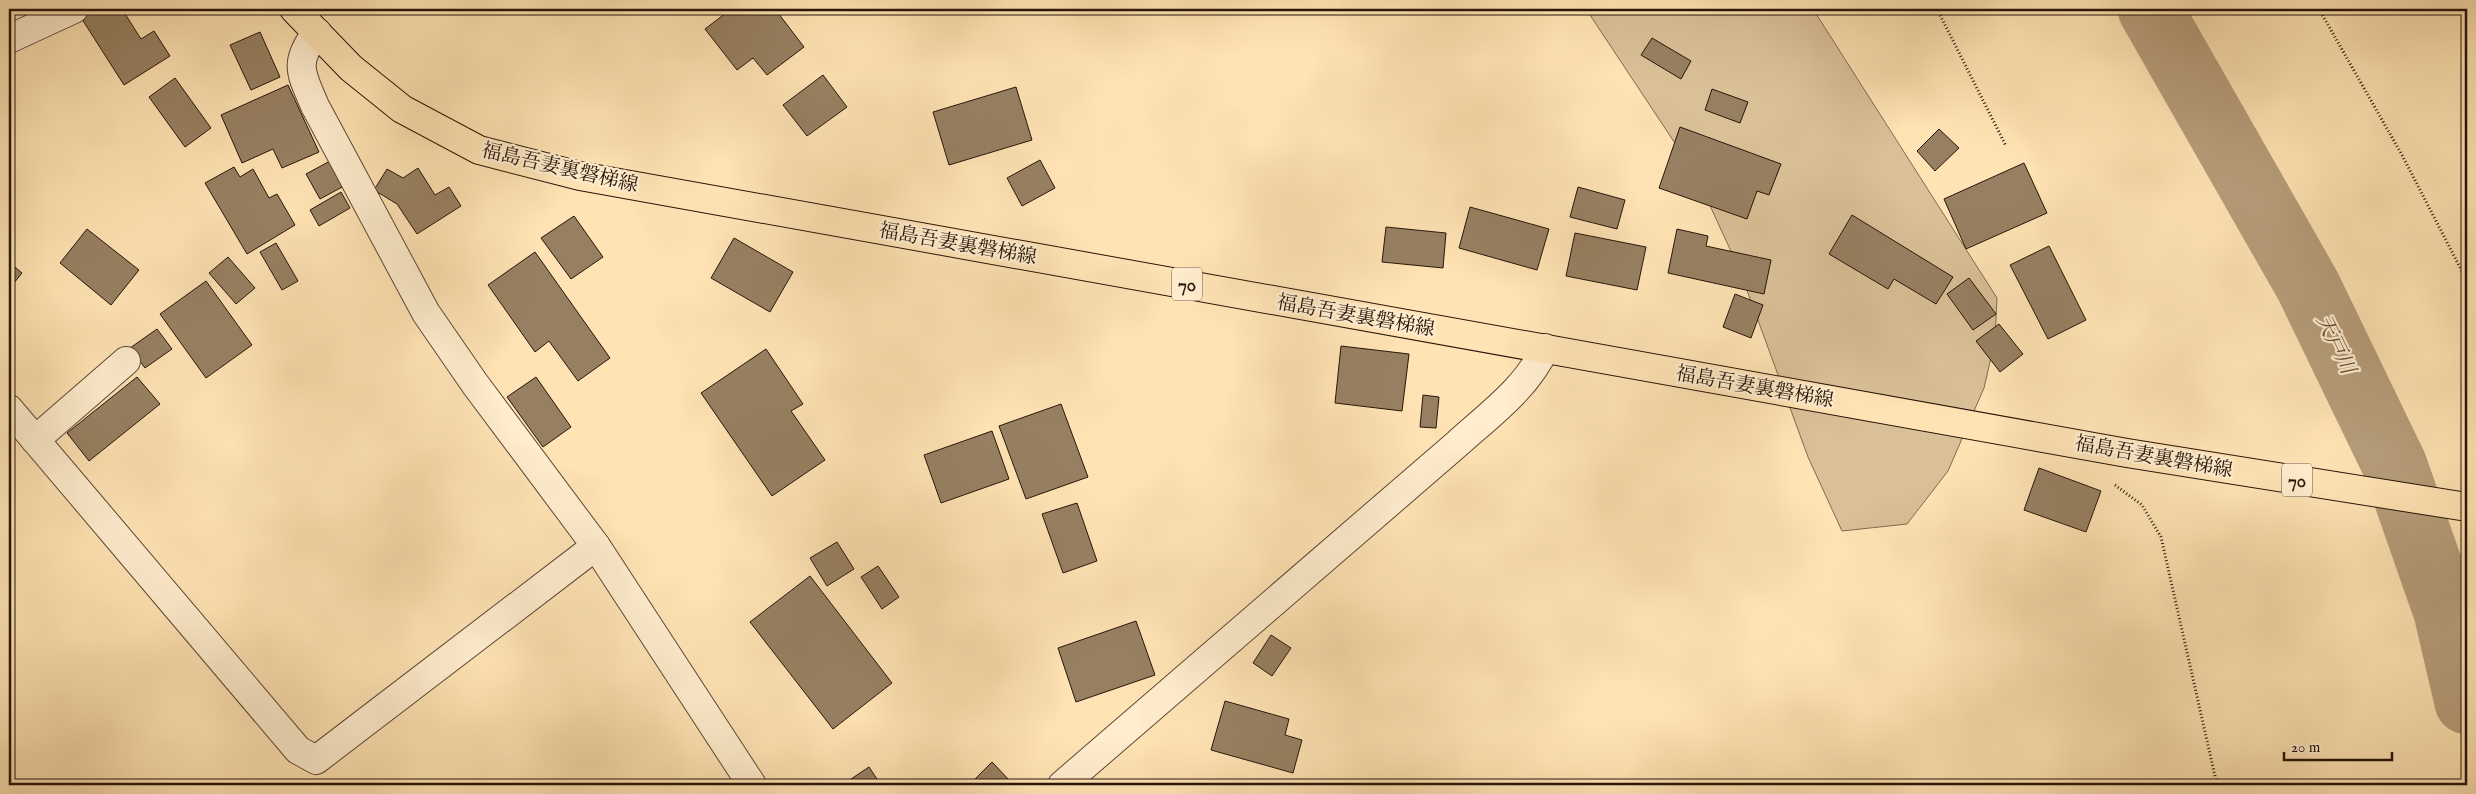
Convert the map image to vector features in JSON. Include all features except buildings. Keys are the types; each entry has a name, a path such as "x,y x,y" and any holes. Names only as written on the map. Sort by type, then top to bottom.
{"main road":[{"name":"福島吾妻裏磐梯線","path":"294,9 352,68 402,109 479,150 580,176 2127,453 2467,507"}],"street":[{"path":"9,39 74,9"},
{"path":"317,32 303,52 301,64 303,77 315,106 426,313 475,384 596,546 752,785"},
{"path":"1062,785 1457,444 1531,374 1545,348"},
{"path":"35,440 126,361"},
{"path":"9,409 298,750 316,760 596,546"}],"path":[{"path":"1937,9 2006,146"},
{"path":"2319,9 2402,155 2467,281"},
{"path":"2088,446 2089,458 2094,467 2142,505 2161,537 2217,785"}],"shaded area":[{"path":"1586,9 1813,9 1997,298 1995,340 1984,388 1948,471 1907,524 1842,531 1808,457 1740,271 1696,175"}],"waterway":[{"name":"天戸川","path":"2150,9 2308,286 2395,466 2446,612 2467,702"}]}
